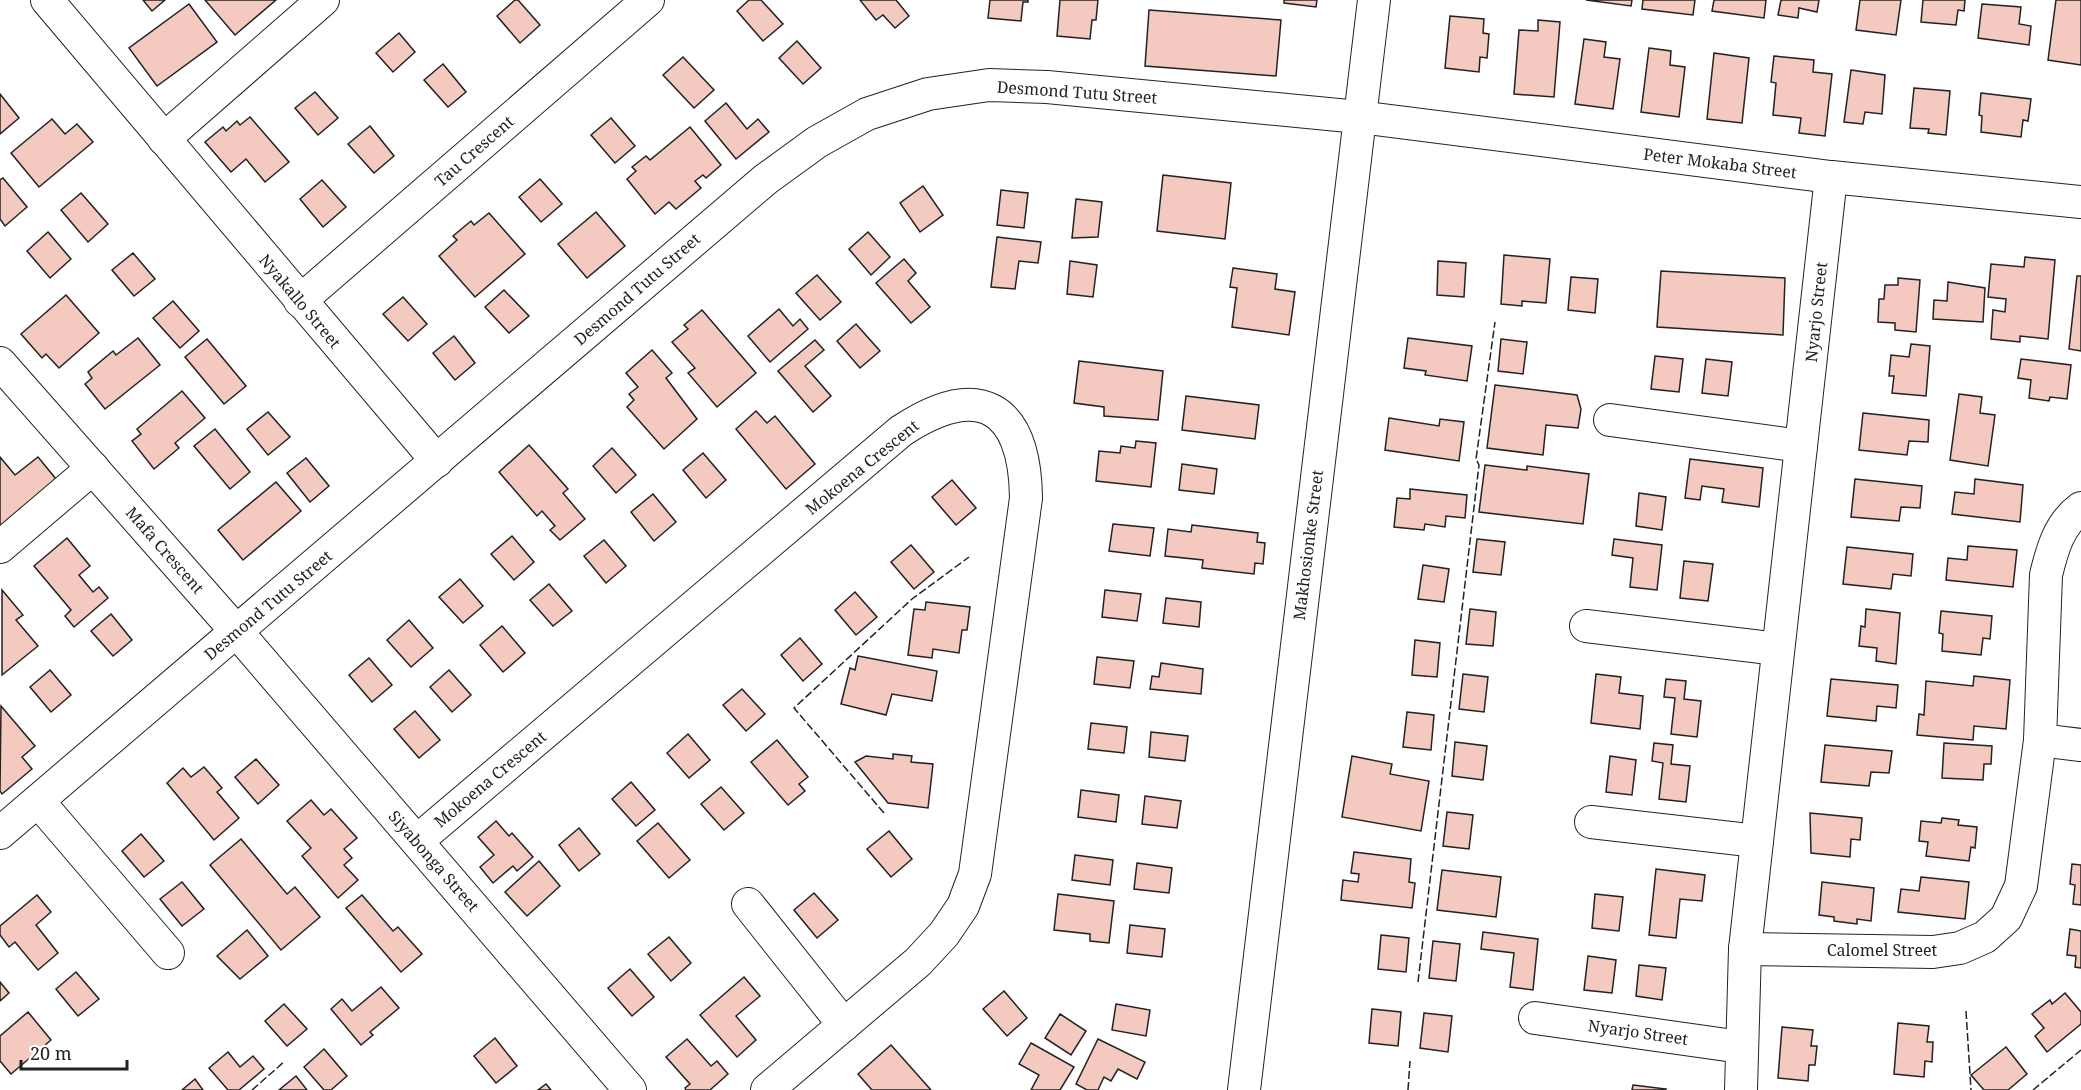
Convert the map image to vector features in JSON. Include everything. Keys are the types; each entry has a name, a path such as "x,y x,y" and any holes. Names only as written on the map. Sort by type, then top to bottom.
{"street":[{"name":"Nyakallo Street","path":"47,0 437,461"},
{"path":"164,139 323,0"},
{"name":"Tau Crescent","path":"300,301 648,0"},
{"name":"Makhosionke Street","path":"1244,1090 1374,0"},
{"name":"Desmond Tutu Street","path":"0,833 766,179 817,142 867,114 928,94 989,85 1047,87 1359,117"},
{"name":"Peter Mokaba Street","path":"1359,117 1831,177 2081,202"},
{"name":"Nyarjo Street","path":"1741,1090 1745,950 1831,177"},
{"name":"Mafa Crescent","path":"0,363 237,632"},
{"name":"Mokoena Crescent","path":"417,841 901,431 924,416 948,407 974,406 998,413 1011,425 1021,446 1026,472 1026,498 975,873 963,906 945,934 918,962 767,1090"},
{"path":"1610,420 1801,446"},
{"path":"0,547 93,468"},
{"name":"Calomel Street","path":"1745,950 1933,952 1960,948 1985,938 2006,918 2020,886 2040,740 2046,575 2051,552 2063,525 2081,508"},
{"path":"1586,626 1778,649"},
{"name":"Siyabonga Street","path":"237,632 630,1090"},
{"path":"2040,740 2081,745"},
{"path":"39,801 168,953"},
{"path":"1591,822 1757,841"},
{"path":"748,904 844,1025"},
{"name":"Nyarjo Street","path":"1535,1018 1741,1047"}],"building":[{"path":"143,0 165,0 152,11"},
{"path":"205,0 276,0 235,35"},
{"path":"515,0 518,0 540,25 520,43 497,16"},
{"path":"749,0 761,0 783,24 763,41 737,11"},
{"path":"860,0 896,0 909,16 895,28 883,15 876,20"},
{"path":"990,0 1028,0 1028,2 1023,2 1021,21 988,18"},
{"path":"1060,0 1098,0 1096,20 1092,20 1090,39 1057,36"},
{"path":"1284,0 1317,0 1316,7 1284,3"},
{"path":"1586,0 1632,0 1631,6"},
{"path":"1643,0 1695,0 1693,15 1642,9"},
{"path":"1714,0 1766,0 1764,18 1712,11"},
{"path":"1781,0 1819,0 1817,12 1799,8 1798,18 1778,15"},
{"path":"1860,0 1901,0 1896,35 1856,30"},
{"path":"1923,0 1965,0 1964,11 1958,10 1956,25 1921,22"},
{"path":"2056,0 2081,0 2081,65 2048,60"},
{"path":"189,4 217,42 157,86 129,48"},
{"path":"1982,4 2021,7 2019,24 2031,26 2029,45 1978,38"},
{"path":"1149,10 1281,20 1276,76 1145,66"},
{"path":"1450,16 1484,19 1483,33 1489,34 1487,58 1480,57 1479,72 1445,68"},
{"path":"1538,20 1560,22 1554,97 1514,94 1519,30 1538,31"},
{"path":"399,33 415,52 393,72 376,53"},
{"path":"1584,39 1606,42 1604,57 1620,59 1613,109 1575,104"},
{"path":"797,41 821,68 803,84 779,58"},
{"path":"1649,48 1671,51 1670,65 1685,67 1679,117 1641,112"},
{"path":"1714,53 1749,58 1742,123 1707,119"},
{"path":"1774,56 1814,60 1813,72 1832,74 1825,136 1799,133 1801,118 1773,115 1776,83 1771,82"},
{"path":"683,57 714,90 694,108 663,75"},
{"path":"443,64 466,92 448,107 424,80"},
{"path":"1851,70 1885,75 1882,114 1865,112 1863,124 1844,122"},
{"path":"1914,88 1950,91 1946,135 1928,133 1929,129 1910,128"},
{"path":"315,92 338,118 318,135 295,108"},
{"path":"1981,93 2031,99 2028,121 2023,120 2021,137 1981,132 1982,116 1979,115"},
{"path":"0,94 19,118 0,134"},
{"path":"726,103 747,129 758,119 769,132 736,159 705,121"},
{"path":"250,117 289,162 265,182 246,159 231,172 205,142 223,127 226,131 237,121 240,125"},
{"path":"611,118 635,146 615,163 591,135"},
{"path":"52,119 65,134 77,124 93,142 39,187 11,153"},
{"path":"370,126 394,156 374,173 348,144"},
{"path":"690,127 721,165 706,178 703,175 695,181 701,188 676,209 669,202 655,214 627,179 636,171 632,167 646,156 650,160"},
{"path":"1163,175 1231,183 1225,239 1157,231"},
{"path":"3,178 27,207 5,226 0,219 0,180"},
{"path":"540,179 562,204 541,222 519,197"},
{"path":"322,180 346,207 323,227 300,199"},
{"path":"923,186 943,215 920,232 900,203"},
{"path":"1001,190 1028,193 1024,228 997,225"},
{"path":"81,193 108,224 88,242 61,210"},
{"path":"1076,199 1102,202 1098,237 1072,238"},
{"path":"596,212 625,246 587,278 558,244"},
{"path":"489,213 525,254 475,297 439,256 457,240 453,236 471,221 474,225"},
{"path":"48,232 71,259 50,278 27,251"},
{"path":"868,232 890,257 871,275 849,249"},
{"path":"997,237 1041,242 1038,263 1019,261 1015,289 991,287"},
{"path":"133,253 155,279 134,296 112,270"},
{"path":"1504,255 1550,259 1546,303 1522,301 1522,306 1501,304"},
{"path":"2025,257 2055,260 2048,339 2020,336 2020,342 1991,339 1993,310 2005,312 2006,299 1988,297 1991,264 2024,267"},
{"path":"904,259 916,273 908,281 930,307 911,323 876,283"},
{"path":"1070,261 1097,265 1093,297 1067,294"},
{"path":"1438,261 1466,263 1464,297 1437,295"},
{"path":"1233,268 1277,274 1275,289 1295,292 1289,335 1232,327 1237,288 1230,287"},
{"path":"1661,271 1785,278 1783,335 1657,327"},
{"path":"817,275 841,302 820,320 796,293"},
{"path":"2077,276 2081,276 2081,351 2069,349"},
{"path":"1571,277 1598,279 1595,313 1568,310"},
{"path":"1898,278 1920,280 1916,332 1895,330 1895,323 1878,322 1879,299 1884,299 1885,285 1898,285"},
{"path":"1948,282 1985,288 1983,322 1933,319 1934,300 1947,301"},
{"path":"504,290 529,316 509,333 485,307"},
{"path":"66,295 99,333 59,368 46,354 42,358 21,334"},
{"path":"403,297 427,324 408,341 383,314"},
{"path":"173,301 199,331 180,348 153,318"},
{"path":"779,309 793,326 800,319 808,329 770,362 748,336"},
{"path":"702,310 756,373 717,407 688,373 695,368 672,342 688,329 684,325"},
{"path":"856,324 880,351 860,368 837,341"},
{"path":"454,336 475,363 455,380 433,353"},
{"path":"138,338 160,365 105,409 85,384 92,378 88,372 113,351 116,355"},
{"path":"1408,338 1472,346 1467,381 1425,375 1426,371 1404,368"},
{"path":"207,339 246,386 224,404 185,357"},
{"path":"1501,339 1527,342 1523,374 1498,371"},
{"path":"815,340 824,350 805,366 831,396 813,412 778,371"},
{"path":"1911,344 1930,346 1926,396 1892,393 1894,376 1889,376 1891,355 1909,357"},
{"path":"652,350 672,373 666,378 697,419 664,449 627,407 634,400 629,394 638,387 626,373"},
{"path":"1655,356 1683,359 1679,392 1651,389"},
{"path":"1706,359 1732,362 1728,396 1702,393"},
{"path":"2021,359 2071,365 2067,399 2050,397 2049,401 2029,398 2031,380 2018,378"},
{"path":"1079,361 1163,371 1158,420 1104,416 1104,407 1074,403"},
{"path":"1495,385 1577,395 1581,409 1578,428 1546,425 1543,455 1487,448"},
{"path":"182,391 205,418 175,443 179,448 154,469 132,441 141,434 137,429"},
{"path":"1959,394 1982,397 1980,413 1995,415 1988,466 1950,460"},
{"path":"1186,396 1259,405 1255,439 1182,430"},
{"path":"756,411 767,423 775,416 815,464 786,489 736,429"},
{"path":"268,412 290,437 268,455 247,429"},
{"path":"1863,413 1929,420 1928,442 1909,441 1907,455 1859,450"},
{"path":"1389,418 1439,426 1440,419 1464,422 1459,461 1385,450"},
{"path":"215,429 250,472 230,489 194,446"},
{"path":"1136,441 1156,443 1151,487 1096,481 1099,451 1120,453 1121,446 1135,448"},
{"path":"529,445 568,489 563,493 585,519 560,540 550,530 555,526 542,511 537,516 499,472"},
{"path":"612,448 636,475 616,493 593,466"},
{"path":"703,453 726,480 706,498 683,470"},
{"path":"0,457 15,475 38,457 56,479 0,526"},
{"path":"306,458 329,486 310,502 287,473"},
{"path":"1690,459 1763,468 1759,507 1722,502 1724,489 1702,486 1700,500 1685,498"},
{"path":"1182,464 1217,469 1214,494 1179,490"},
{"path":"1485,465 1527,470 1527,466 1589,474 1583,524 1479,512"},
{"path":"1855,479 1922,486 1920,508 1901,507 1899,521 1851,517"},
{"path":"1975,479 2023,485 2020,522 1952,514 1955,492 1974,494"},
{"path":"952,480 976,508 956,525 932,497"},
{"path":"276,482 301,511 243,560 218,530"},
{"path":"1410,489 1467,495 1465,518 1446,516 1445,527 1425,524 1424,530 1394,527 1397,498 1410,499"},
{"path":"1639,493 1666,497 1662,530 1636,526"},
{"path":"653,494 676,522 654,541 631,512"},
{"path":"1113,524 1154,528 1150,556 1109,551"},
{"path":"1192,525 1258,533 1257,542 1265,543 1263,564 1255,563 1254,574 1202,568 1203,560 1165,556 1168,529 1191,532"},
{"path":"512,536 534,562 514,580 491,554"},
{"path":"67,538 90,566 79,575 93,592 99,587 108,598 74,627 65,616 71,610 34,566"},
{"path":"1477,539 1505,542 1501,575 1473,572"},
{"path":"1614,539 1662,545 1657,590 1630,587 1633,558 1612,555"},
{"path":"604,540 626,566 606,583 584,556"},
{"path":"911,545 934,572 914,589 891,562"},
{"path":"1968,546 2017,550 2013,587 1946,580 1948,558 1967,560"},
{"path":"1847,547 1913,554 1911,576 1893,574 1891,589 1843,584"},
{"path":"1684,561 1713,564 1708,601 1680,598"},
{"path":"1423,565 1449,569 1444,602 1418,599"},
{"path":"460,579 483,606 463,623 439,597"},
{"path":"549,584 572,611 553,626 530,600"},
{"path":"2,590 23,615 16,620 38,646 2,675"},
{"path":"1105,590 1141,594 1137,621 1102,617"},
{"path":"855,592 877,617 856,635 835,610"},
{"path":"1166,598 1201,602 1199,627 1163,623"},
{"path":"926,602 970,607 967,630 962,630 959,653 933,649 932,658 908,655 914,609 925,610"},
{"path":"1470,609 1496,612 1493,646 1466,644"},
{"path":"1866,609 1900,613 1896,664 1876,661 1877,648 1859,646 1861,626 1865,627"},
{"path":"1941,611 1992,616 1990,639 1983,638 1981,655 1942,651 1943,634 1939,633"},
{"path":"111,614 132,640 113,656 91,631"},
{"path":"409,620 433,648 411,667 387,640"},
{"path":"502,626 525,653 503,672 480,645"},
{"path":"800,638 822,664 803,681 781,655"},
{"path":"1415,640 1440,643 1437,677 1412,675"},
{"path":"858,656 937,671 932,701 892,694 886,715 841,704 850,668 855,670"},
{"path":"1097,657 1134,661 1130,688 1094,684"},
{"path":"369,658 392,685 372,702 349,675"},
{"path":"1161,663 1203,669 1201,694 1150,689 1152,676 1159,677"},
{"path":"50,670 71,695 51,712 30,687"},
{"path":"449,670 471,695 452,712 430,687"},
{"path":"1463,674 1488,677 1484,712 1459,709"},
{"path":"1596,674 1621,677 1619,693 1643,696 1640,729 1591,723"},
{"path":"1974,676 2010,680 2006,729 1974,726 1973,740 1917,735 1919,714 1924,715 1926,681 1973,686"},
{"path":"1666,679 1686,681 1684,699 1701,701 1697,737 1671,734 1675,698 1664,697"},
{"path":"1831,679 1898,685 1896,708 1877,706 1876,721 1827,716"},
{"path":"742,689 765,714 746,731 723,705"},
{"path":"1,706 35,746 22,757 32,769 2,794 0,791"},
{"path":"415,711 440,740 419,758 394,729"},
{"path":"1407,712 1434,715 1431,750 1403,747"},
{"path":"1091,723 1127,727 1124,753 1088,749"},
{"path":"1151,732 1188,736 1185,761 1149,757"},
{"path":"688,734 710,760 689,778 667,753"},
{"path":"777,740 808,777 799,784 805,791 788,805 751,762"},
{"path":"1455,742 1487,746 1483,780 1452,776"},
{"path":"1654,743 1673,745 1671,764 1690,766 1686,802 1659,799 1663,763 1652,761"},
{"path":"1944,743 1992,746 1991,764 1984,764 1983,780 1942,778"},
{"path":"1825,745 1892,751 1889,773 1871,772 1869,786 1821,782"},
{"path":"893,754 912,756 911,762 933,764 928,808 888,803 855,762 866,756 893,759"},
{"path":"1352,756 1392,764 1390,774 1429,781 1421,831 1342,817"},
{"path":"1610,756 1636,760 1632,795 1606,792"},
{"path":"256,759 279,785 258,804 235,777"},
{"path":"204,767 222,788 217,792 239,818 214,840 167,783 183,768 191,777"},
{"path":"631,782 655,810 636,826 612,799"},
{"path":"721,787 744,813 724,830 701,804"},
{"path":"1081,790 1119,795 1116,822 1078,817"},
{"path":"1145,796 1181,801 1177,828 1142,824"},
{"path":"311,800 324,815 331,809 357,838 344,849 352,858 344,865 358,880 338,898 302,856 311,848 287,821"},
{"path":"1447,812 1473,815 1469,849 1443,846"},
{"path":"1810,813 1862,818 1860,840 1851,839 1850,857 1811,853"},
{"path":"1942,818 1959,820 1958,825 1977,827 1975,848 1971,847 1969,861 1926,856 1928,842 1919,841 1921,821 1941,823"},
{"path":"496,821 509,836 512,833 533,857 517,871 513,866 493,883 480,867 494,855 478,837"},
{"path":"658,823 690,860 669,878 637,841"},
{"path":"579,828 600,854 579,871 559,845"},
{"path":"889,831 912,859 891,877 867,849"},
{"path":"141,834 164,861 144,877 122,851"},
{"path":"241,839 287,894 295,887 320,917 281,950 210,865"},
{"path":"1354,852 1411,859 1409,882 1415,883 1412,908 1341,900 1343,880 1358,882 1359,874 1351,873"},
{"path":"1075,855 1113,860 1110,885 1072,880"},
{"path":"539,861 560,886 527,916 505,892"},
{"path":"1137,863 1172,868 1169,893 1134,889"},
{"path":"2072,864 2081,865 2081,905 2073,904 2075,885 2070,884"},
{"path":"1656,869 1705,875 1702,901 1680,899 1676,938 1649,935"},
{"path":"1442,870 1501,877 1496,917 1437,910"},
{"path":"1921,877 1969,882 1965,919 1898,912 1901,889 1919,891"},
{"path":"182,882 204,909 182,926 160,899"},
{"path":"1822,882 1874,888 1871,921 1857,919 1857,924 1834,921 1834,917 1819,915"},
{"path":"814,893 838,920 817,938 794,910"},
{"path":"1058,894 1114,901 1109,943 1090,941 1090,934 1054,930"},
{"path":"1595,894 1623,897 1619,931 1592,928"},
{"path":"37,895 51,912 36,925 58,953 38,970 15,942 9,947 0,935 0,926"},
{"path":"362,895 393,931 398,927 422,954 401,972 346,908"},
{"path":"1130,925 1165,929 1162,957 1127,953"},
{"path":"2070,929 2081,931 2081,968 2075,967 2076,956 2067,955"},
{"path":"247,930 268,956 240,979 217,956"},
{"path":"1483,932 1538,939 1533,990 1510,987 1514,953 1481,949"},
{"path":"1381,935 1409,938 1406,972 1378,969"},
{"path":"669,937 691,963 671,981 648,954"},
{"path":"1433,941 1460,944 1456,981 1429,978"},
{"path":"1588,956 1616,960 1612,993 1584,990"},
{"path":"1639,965 1666,968 1662,1000 1636,996"},
{"path":"630,969 654,997 632,1016 608,988"},
{"path":"76,972 99,999 78,1016 56,989"},
{"path":"744,977 760,996 736,1016 756,1040 737,1057 700,1015"},
{"path":"0,982 9,993 0,1001"},
{"path":"381,987 399,1008 370,1032 373,1035 361,1045 331,1009 342,999 352,1011"},
{"path":"1004,991 1027,1018 1007,1036 983,1009"},
{"path":"2065,993 2081,1012 2081,1024 2047,1052 2035,1036 2044,1028 2032,1014 2050,1000 2052,1004"},
{"path":"284,1004 307,1029 287,1046 265,1021"},
{"path":"1116,1004 1150,1010 1146,1036 1112,1030"},
{"path":"1372,1009 1401,1012 1398,1046 1369,1043"},
{"path":"28,1012 51,1040 11,1074 0,1061 0,1036"},
{"path":"1424,1013 1452,1016 1448,1052 1420,1048"},
{"path":"1060,1014 1086,1031 1071,1055 1045,1038"},
{"path":"1898,1023 1929,1026 1927,1042 1933,1042 1932,1062 1925,1061 1924,1077 1894,1074"},
{"path":"1782,1027 1813,1030 1811,1046 1817,1046 1815,1065 1809,1065 1808,1081 1778,1078"},
{"path":"495,1038 517,1066 496,1083 474,1056"},
{"path":"687,1039 711,1066 717,1061 728,1074 710,1090 686,1090 685,1088 690,1084 666,1057"},
{"path":"1098,1039 1145,1062 1137,1079 1118,1069 1111,1081 1104,1077 1098,1090 1087,1090 1076,1084"},
{"path":"1031,1043 1074,1067 1060,1090 1031,1090 1039,1075 1019,1064"},
{"path":"891,1045 931,1090 872,1090 858,1074"},
{"path":"2006,1047 2027,1074 2008,1090 1984,1090 1971,1075"},
{"path":"324,1049 347,1076 331,1090 324,1090 304,1067"},
{"path":"228,1052 240,1067 253,1056 264,1069 239,1090 228,1090 209,1068"},
{"path":"296,1076 307,1090 279,1090"},
{"path":"195,1079 203,1090 182,1090"},
{"path":"546,1084 551,1090 538,1090"},
{"path":"1633,1085 1666,1089 1632,1090"}],"fence":[{"path":"1418,982 1479,465 1476,459 1495,322"},
{"path":"884,813 794,708 912,599 969,557"},
{"path":"1966,1011 1971,1090"},
{"path":"2033,1090 2081,1050"},
{"path":"252,1090 285,1061"},
{"path":"1408,1090 1410,1061"}]}
